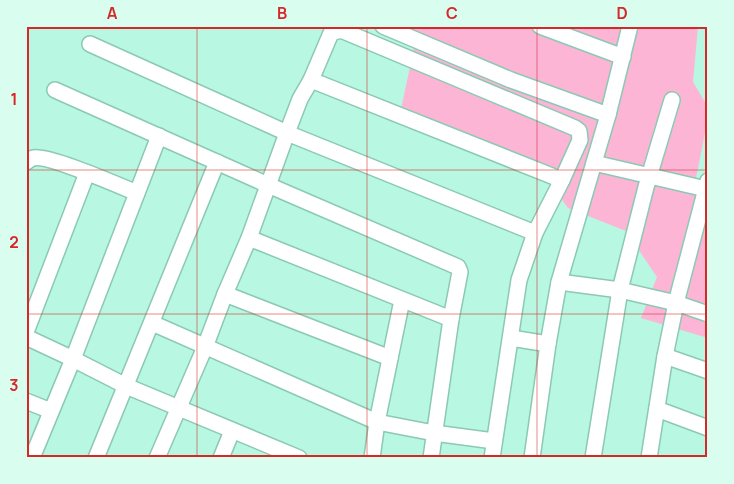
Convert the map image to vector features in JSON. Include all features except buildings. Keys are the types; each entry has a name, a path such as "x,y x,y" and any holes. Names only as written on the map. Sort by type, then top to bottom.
{"street":[{"path":"382,26 511,80 608,115"},
{"path":"540,26 623,57"},
{"path":"532,458 559,282 608,115 630,26"},
{"path":"157,458 249,238 300,99 311,80 331,33 341,30 575,128 578,131 580,140 535,233 519,280 492,458"},
{"path":"90,44 287,132 535,233"},
{"path":"311,80 562,180"},
{"path":"55,90 458,267 460,272 451,319 431,458"},
{"path":"593,458 620,290 672,100"},
{"path":"32,458 159,136"},
{"path":"26,162 33,158 42,158 137,193"},
{"path":"96,458 217,162"},
{"path":"594,163 707,185 676,303 665,356 649,458"},
{"path":"26,332 87,173"},
{"path":"249,238 451,319"},
{"path":"559,282 620,290 676,303 708,314"},
{"path":"225,294 390,358"},
{"path":"372,458 377,422 402,300"},
{"path":"152,323 377,422 434,433 494,441"},
{"path":"26,338 126,386 299,458"},
{"path":"511,338 548,344"},
{"path":"665,356 708,371"},
{"path":"26,401 50,411"},
{"path":"656,409 708,428"},
{"path":"221,458 232,431"}],"shaded area":[{"path":"395,26 698,26 693,82 708,107 708,118 695,183 708,186 708,338 641,318 657,277 626,231 568,208 540,170 399,119 415,43"}]}
